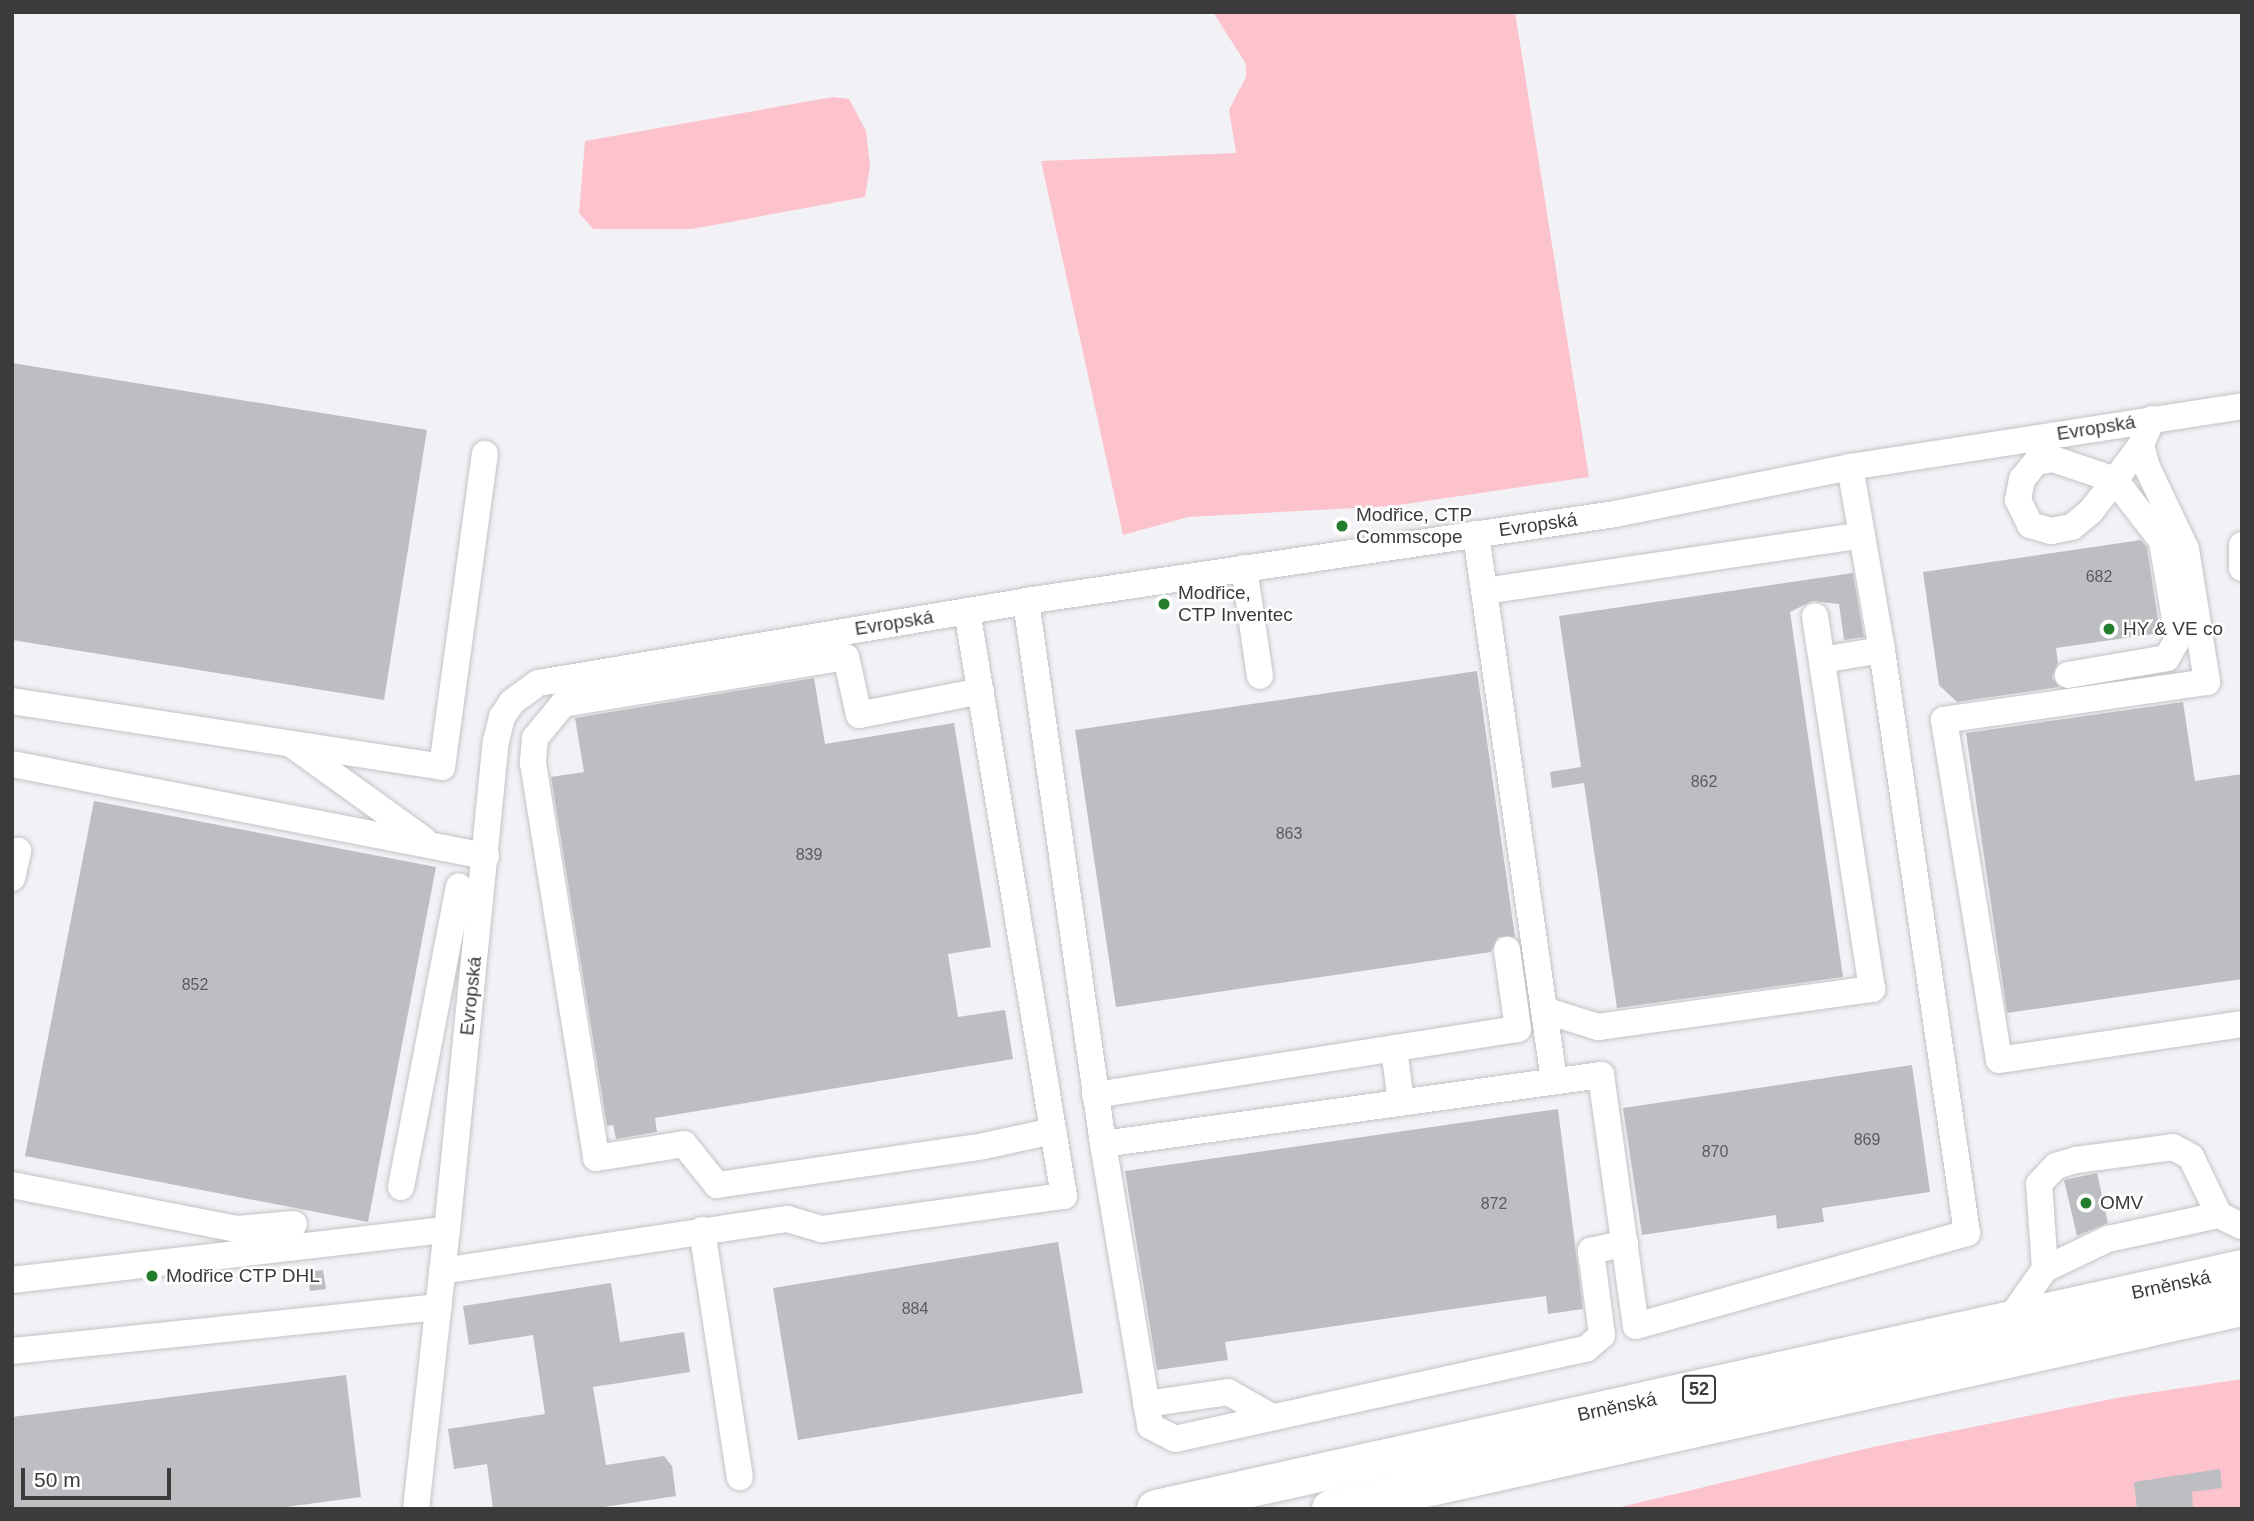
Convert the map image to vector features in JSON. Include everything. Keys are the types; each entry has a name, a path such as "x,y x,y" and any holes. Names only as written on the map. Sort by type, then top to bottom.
{"highway":[{"name":"Brněnská","path":"1156,1509 2242,1269"},
{"name":"Brněnská","path":"1331,1509 2242,1307"}],"street":[{"name":"Evropská","path":"416,1509 502,718 512,702 538,683 1026,601 1615,514 1850,467 2242,406"},
{"path":"2068,675 2167,658 2176,642 2162,541 2115,480 2141,445 2152,419"},
{"path":"2141,445 2147,467 2186,549 2207,682 1944,720 1998,1060 2242,1024"},
{"path":"12,701 442,767 485,454"},
{"path":"1602,1335 1619,1338 1636,1326 1967,1233 1882,650 1850,467"},
{"path":"1476,534 1554,1081"},
{"path":"1485,591 1862,535"},
{"path":"2242,545 2242,568"},
{"path":"1244,568 1260,676"},
{"path":"1026,601 1103,1144 1150,1426 1175,1439 1586,1349 1602,1335"},
{"path":"442,1271 702,1230 790,1219 822,1228 1064,1196 967,611"},
{"path":"1544,1010 1598,1027 1872,989 1815,616"},
{"path":"1822,660 1882,650"},
{"path":"981,691 859,715 846,657 563,704 535,738 533,762 596,1158 684,1144 717,1185 1053,1131"},
{"path":"290,744 430,844"},
{"path":"12,764 486,856"},
{"path":"12,877 18,851"},
{"path":"401,1187 459,887"},
{"path":"1096,1095 1518,1029 1507,950"},
{"path":"431,1029 467,1035"},
{"path":"1394,1048 1401,1103"},
{"path":"1103,1144 1601,1075 1636,1326"},
{"path":"2009,1320 2045,1269 2108,1239 2230,1220 2191,1157 2174,1147 2076,1160 2056,1166 2039,1184 2045,1269"},
{"path":"12,1185 237,1229 294,1224"},
{"path":"12,1280 447,1230"},
{"path":"702,1230 740,1478"},
{"path":"1602,1335 1591,1251 1625,1243"},
{"path":"12,1351 439,1307"},
{"path":"1146,1404 1228,1392 1272,1418"}],"shaded area":[{"path":"1213,12 1515,12 1589,477 1392,506 1188,517 1123,535 1041,161 1236,153 1229,110 1246,77 1246,64"},
{"path":"833,97 849,99 866,131 870,166 865,197 692,229 593,229 579,213 585,141"},
{"path":"2242,1379 2242,1509 1612,1509 1873,1447 2122,1397"}],"building":[{"path":"12,363 427,430 384,700 12,640"},
{"path":"2141,540 2147,547 2160,633 2056,648 2058,663 2052,677 2059,687 1957,702 1939,685 1923,572"},
{"path":"1853,573 1864,637 1844,640 1839,604 1812,601 1790,612 1843,977 1617,1008 1584,783 1552,788 1550,772 1581,767 1559,616"},
{"path":"1477,671 1515,937 1498,937 1491,952 1116,1007 1075,730"},
{"path":"814,678 825,744 954,723 991,947 948,954 958,1017 1005,1010 1013,1059 655,1118 657,1132 616,1139 613,1125 607,1126 551,777 584,772 575,718"},
{"path":"2183,702 2195,781 2242,774 2242,979 2007,1013 1966,733"},
{"path":"94,801 436,867 368,1222 25,1156"},
{"path":"1912,1065 1930,1192 1822,1208 1824,1222 1777,1229 1776,1215 1642,1235 1623,1108"},
{"path":"1558,1109 1583,1309 1548,1314 1546,1296 1439,1311 1225,1342 1228,1360 1157,1370 1125,1171"},
{"name":"OMV","path":"2097,1173 2108,1223 2077,1236 2064,1180"},
{"path":"1058,1242 1083,1393 798,1440 773,1288"},
{"path":"323,1270 326,1289 310,1291 307,1272"},
{"path":"611,1283 620,1342 684,1332 690,1372 593,1387 606,1465 664,1456 672,1466 676,1496 591,1509 493,1509 487,1464 454,1469 448,1429 545,1414 533,1335 469,1345 463,1306"},
{"path":"346,1375 361,1497 271,1509 12,1509 12,1417"},
{"path":"2220,1469 2222,1488 2192,1492 2193,1507 2137,1509 2134,1482"}],"place":[{"name":"Modřice, CTP Commscope","path":"1342,526"},
{"name":"Modřice, CTP Inventec","path":"1164,604"},
{"name":"HY & VE co","path":"2109,629"},
{"name":"OMV","path":"2086,1203"},
{"name":"Modřice CTP DHL","path":"152,1276"}]}
